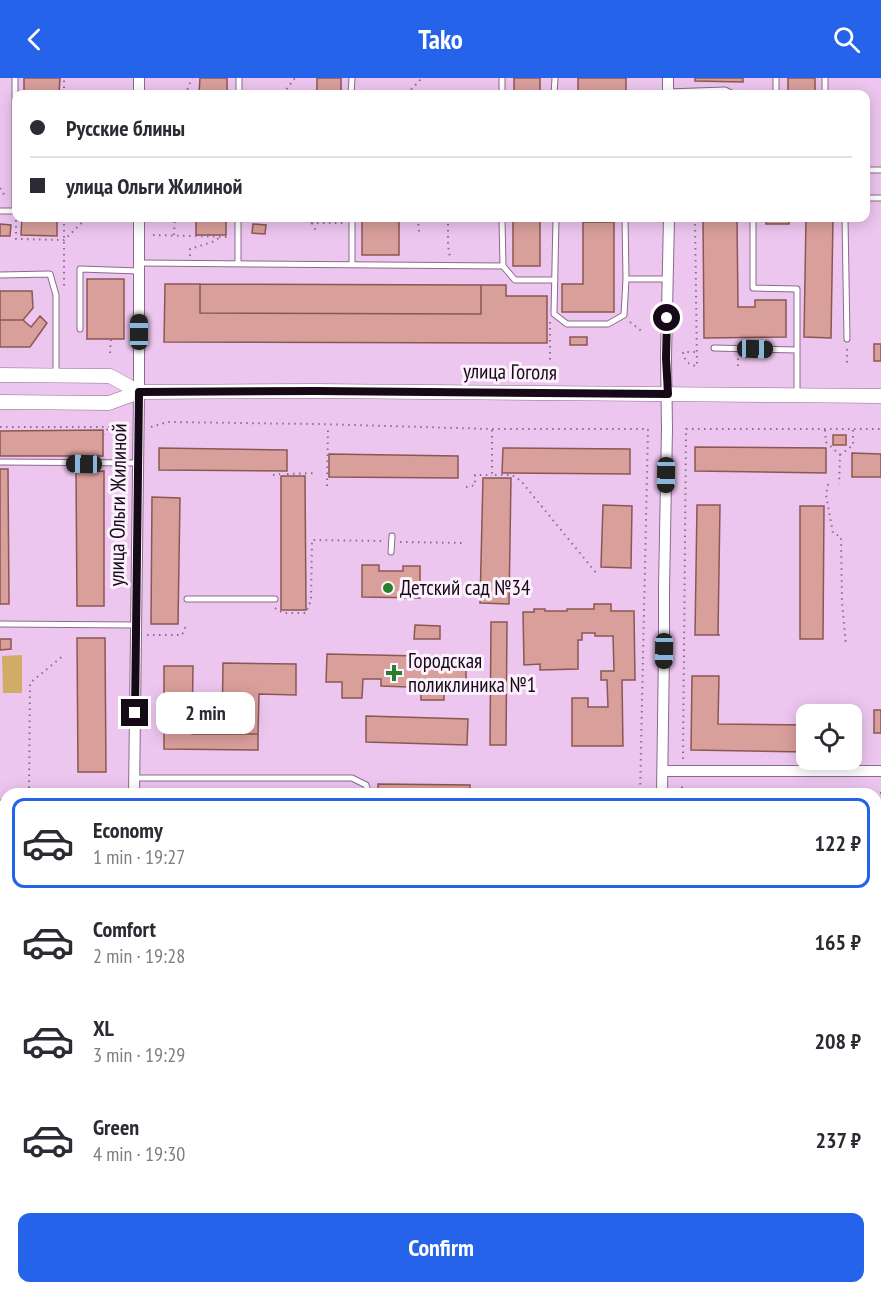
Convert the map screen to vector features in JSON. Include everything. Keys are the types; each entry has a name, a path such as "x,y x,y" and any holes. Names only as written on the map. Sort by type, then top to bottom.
{"main road":[{"name":"улица Гоголя","path":"0,375 110,376 139,392"},
{"name":"улица Гоголя","path":"0,402 109,403 139,392 316,391 881,396"}],"street":[{"name":"улица Ольги Жилиной","path":"134,788 139,222"},
{"path":"662,788 669,222"},
{"path":"663,771 881,771"}],"lane":[{"path":"238,222 238,263"},
{"path":"352,222 352,265"},
{"path":"502,222 503,266 515,280 555,280"},
{"path":"556,222 554,314 567,324 608,324 624,315 625,222"},
{"path":"753,222 753,288 797,289 797,395"},
{"path":"845,222 847,339"},
{"path":"80,329 80,269 190,263 503,266"},
{"path":"0,275 50,274 56,301 56,375"},
{"path":"626,279 668,279"},
{"path":"714,348 797,350"},
{"path":"0,462 138,463"},
{"path":"391,552 392,536"},
{"path":"187,599 275,599"},
{"path":"0,624 136,625"},
{"path":"134,778 352,778 366,785 367,788"}],"path":[{"path":"285,90 295,78"},
{"path":"411,90 422,78"},
{"path":"15,222 16,239 63,240 83,222"},
{"path":"56,301 64,298 64,222"},
{"path":"174,222 174,236"},
{"path":"316,231 312,223 325,222"},
{"path":"418,222 419,232"},
{"path":"448,222 451,265"},
{"path":"695,222 697,352 697,366 690,365 684,358 683,352 697,352"},
{"path":"153,235 238,237"},
{"path":"190,263 190,249 215,241 220,237"},
{"path":"624,315 644,333"},
{"path":"110,353 111,339"},
{"path":"847,339 847,367"},
{"path":"151,427 167,422 492,429 648,429 640,788"},
{"path":"327,486 328,425"},
{"path":"0,427 122,427 123,464"},
{"path":"103,435 109,427"},
{"path":"492,429 492,475"},
{"path":"682,788 686,429 881,429"},
{"path":"840,455 853,445 853,429"},
{"path":"825,430 826,442 840,455 839,484"},
{"path":"287,474 317,473"},
{"path":"273,475 280,474"},
{"path":"466,487 475,485 475,475 512,475 521,481 597,574"},
{"path":"828,484 826,495 833,533 840,537 846,645"},
{"path":"275,607 282,613 306,613 311,600 312,540"},
{"path":"144,635 182,635 187,623"},
{"path":"29,788 30,683 64,655"}],"shaded area":[{"path":"22,655 22,693 3,693 2,656"}],"building":[{"path":"24,78 60,78 59,90 24,90"},
{"path":"200,78 227,78 227,90 199,90"},
{"path":"317,78 341,78 341,90 317,90"},
{"path":"514,78 540,78 540,90 514,90"},
{"path":"578,78 626,78 626,90 578,90"},
{"path":"695,78 743,78 743,82 695,81"},
{"path":"788,78 815,78 815,90 788,90"},
{"path":"22,222 57,222 57,236 21,235"},
{"path":"196,222 226,222 226,235 196,235"},
{"path":"362,222 399,222 399,255 362,255"},
{"path":"513,222 540,222 540,266 513,266"},
{"path":"583,222 614,222 614,312 562,312 562,284 583,284"},
{"path":"703,222 737,222 738,307 755,307 755,300 786,300 786,337 704,338"},
{"path":"766,222 789,222 789,224 766,224"},
{"path":"806,222 833,222 831,338 804,337"},
{"path":"0,224 11,225 10,236 0,236"},
{"path":"253,224 266,225 265,234 252,233"},
{"path":"87,279 124,279 124,339 87,339"},
{"path":"165,284 200,284 200,313 481,314 481,285 506,285 506,296 547,296 547,343 164,342"},
{"path":"200,284 481,285 481,314 200,313"},
{"path":"0,291 32,291 33,308 23,320 0,320"},
{"path":"40,316 47,323 30,347 0,347 0,320 23,320 31,327"},
{"path":"570,337 587,337 587,345 570,345"},
{"path":"874,344 881,344 881,361 874,361"},
{"path":"103,430 103,456 0,456 0,431"},
{"path":"833,435 846,435 846,445 833,445"},
{"path":"695,447 826,448 826,473 695,471"},
{"path":"159,448 287,450 287,471 159,470"},
{"path":"503,448 630,449 630,474 502,473"},
{"path":"852,453 881,454 881,477 852,477"},
{"path":"329,454 458,456 458,478 329,477"},
{"path":"0,469 8,469 9,604 0,604"},
{"path":"104,471 104,606 77,606 76,472"},
{"path":"281,476 305,476 306,610 281,610"},
{"path":"483,478 511,478 509,604 480,603"},
{"path":"152,497 180,498 178,624 151,624"},
{"path":"603,505 632,506 631,568 601,567"},
{"path":"697,505 720,505 718,635 695,635"},
{"path":"800,506 824,506 823,639 800,639"},
{"path":"362,565 379,565 379,571 403,571 403,566 420,566 420,598 362,597"},
{"path":"594,604 611,604 611,611 634,611 635,680 622,680 623,746 572,746 572,698 588,698 588,707 608,707 607,680 601,680 601,671 614,671 613,636 582,633 582,640 578,640 578,669 540,670 540,664 524,665 523,612 534,612 534,609 567,611 567,609 594,609"},
{"path":"491,622 507,622 506,745 490,745"},
{"path":"415,625 440,626 440,639 414,639"},
{"path":"77,638 105,638 106,772 78,772"},
{"path":"0,639 11,639 11,649 0,650"},
{"path":"327,654 466,657 466,687 444,686 444,700 421,700 421,682 408,682 408,687 381,686 381,679 363,679 362,698 342,698 342,682 326,682"},
{"path":"223,663 296,664 296,695 259,694 258,734 222,734"},
{"path":"164,666 193,666 192,734 258,734 258,750 164,749"},
{"path":"692,676 719,676 718,724 796,725 796,752 691,750"},
{"path":"874,710 881,710 881,733 874,733"},
{"path":"366,716 468,719 467,745 366,742"},
{"path":"378,784 470,785 470,788 378,788"}],"place":[{"name":"Детский сад №34","path":"388,588"},
{"name":"Городская поликлиника №1","path":"394,673"}],"route":[{"path":"135,713 139,392 668,394 667,318"}]}
